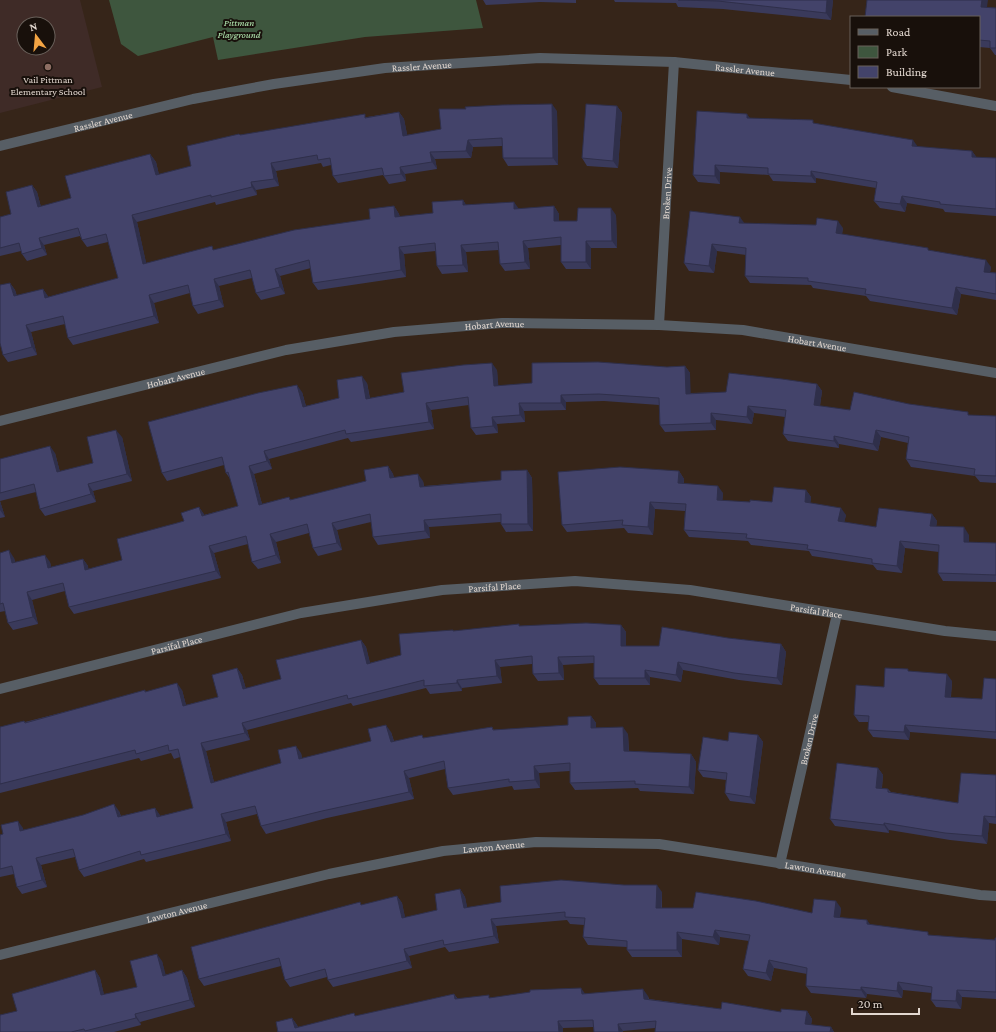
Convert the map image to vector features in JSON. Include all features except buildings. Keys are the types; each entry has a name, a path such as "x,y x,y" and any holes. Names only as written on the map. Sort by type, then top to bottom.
{"street":[{"name":"Rassler Avenue","path":"0,146 193,99 274,84 385,68 540,58 674,62 850,80"},
{"name":"Broken Drive","path":"659,325 674,62"},
{"path":"897,88 996,106"},
{"name":"Hobart Avenue","path":"0,421 286,350 394,332 502,323 659,325 744,330 996,373"},
{"name":"Parsifal Place","path":"0,689 301,613 442,590 576,581 690,590 945,631 996,636"},
{"name":"Broken Drive","path":"780,864 837,614"},
{"name":"Lawton Avenue","path":"0,955 329,874 443,851 536,842 659,844 980,896 996,896"}],"shaded area":[{"name":"Vail Pittman Elementary School","path":"0,0 80,0 102,87 0,113"}],"green space":[{"name":"Pittman Playground","path":"109,0 476,0 483,28 365,37 218,60 213,37 138,56 121,44"}],"place":[{"name":"Vail Pittman Elementary School","path":"48,67"}]}
